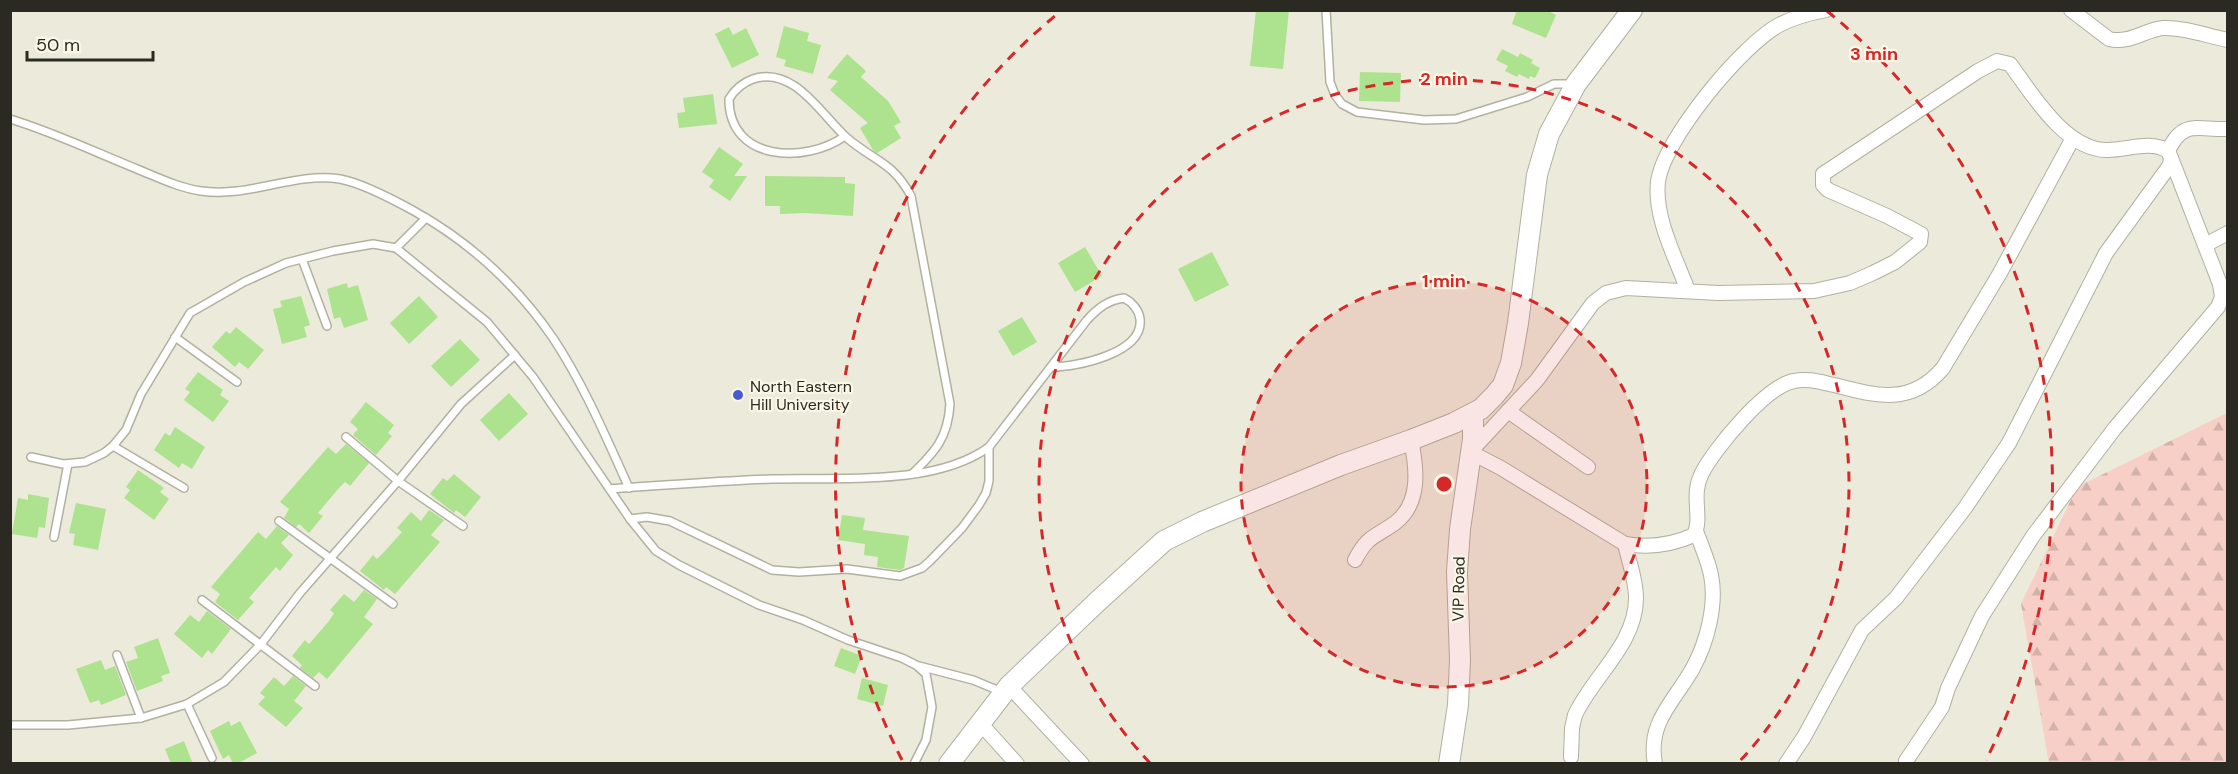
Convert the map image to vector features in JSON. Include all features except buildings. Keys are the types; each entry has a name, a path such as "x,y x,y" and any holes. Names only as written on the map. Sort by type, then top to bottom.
{"street":[{"path":"949,764 1006,690 1060,640 1096,602 1164,541 1202,522 1473,414 1494,396 1503,385 1511,363 1537,176 1549,134 1576,84 1632,10"},
{"path":"1688,291 1660,211 1658,182 1670,151 1702,101 1755,43 1779,26 1810,13 1826,10"},
{"path":"2072,10 2109,39 2116,41 2125,41 2164,28 2228,40"},
{"path":"1906,761 1942,707 1948,688 1982,616 2033,536 2115,428 2218,307 2224,294 2170,154 2152,146 2094,149 2073,138 2053,119 2010,64 1997,61 1978,71 1823,174 1823,185 1828,190 1921,234 1920,242 1912,249 1895,261 1850,284 1814,291 1688,291 1626,288 1606,293 1593,303 1537,380 1470,452 1501,468 1625,544 1639,547 1667,545 1694,535 1698,527 1696,491 1700,476 1725,441 1755,407 1772,392 1791,382 1813,380 1869,394 1898,395 1915,390 1933,380 1943,368 2000,273 2073,138"},
{"path":"1786,764 1804,737 1862,630 1896,598 1965,508 2009,443 2106,253 2170,165 2174,137 2181,131 2191,129 2228,129"},
{"path":"2205,245 2228,233"},
{"path":"1508,411 1588,467"},
{"name":"VIP Road","path":"1449,764 1458,705 1460,660 1457,572 1473,414"},
{"path":"1355,560 1363,544 1403,515 1410,503 1417,475 1411,440"},
{"path":"1655,764 1653,752 1655,729 1660,716 1694,666 1707,631 1713,601 1711,573 1696,531"},
{"path":"1571,757 1572,728 1578,706 1632,624 1636,600 1625,544"},
{"path":"1006,690 1082,764"},
{"path":"981,724 1017,764"}],"lane":[{"path":"1326,10 1330,82 1342,104 1357,112 1424,120 1456,119 1527,97 1554,84 1576,84"},
{"path":"845,136 832,146 810,152 800,154 769,152 753,145 736,127 730,116 729,99 744,83 762,77 774,78 799,90 814,102 845,136 895,171 911,196 949,391 950,411 944,437 934,452 912,474"},
{"path":"10,118 155,177 199,191 247,192 312,177 341,179 389,197 442,226 474,250 516,292 553,338 585,394 629,488"},
{"path":"396,248 426,218"},
{"path":"31,457 68,464 85,462 113,446 126,430 141,394 190,313 244,282 286,263 333,251 373,244 396,248 487,322 534,377 630,519 656,551 759,605 916,665 1006,690"},
{"path":"302,259 327,326"},
{"path":"610,489 769,479 912,474 960,463 989,447 1087,320 1106,303 1124,298 1136,308 1140,316 1140,326 1138,333 1127,345 1084,364 1052,367"},
{"path":"175,337 237,382"},
{"path":"10,725 68,725 141,718 187,704 224,682 261,644 300,593 398,481 461,404 515,355"},
{"path":"346,437 398,481 463,526"},
{"path":"113,446 184,488"},
{"path":"630,519 647,517 670,521 726,550 772,570 799,572 847,569 900,576 922,568 930,561 962,528 979,505 989,482 989,447"},
{"path":"54,537 68,464"},
{"path":"279,521 393,604"},
{"path":"202,600 315,686"},
{"path":"117,656 141,718"},
{"path":"914,764 926,740 932,706 926,675 916,665"},
{"path":"187,704 212,758"}],"green space":[{"path":"2227,413 2227,763 2049,763 2021,604 2077,487"}],"place":[{"name":"North Eastern Hill University","path":"738,395"}]}
